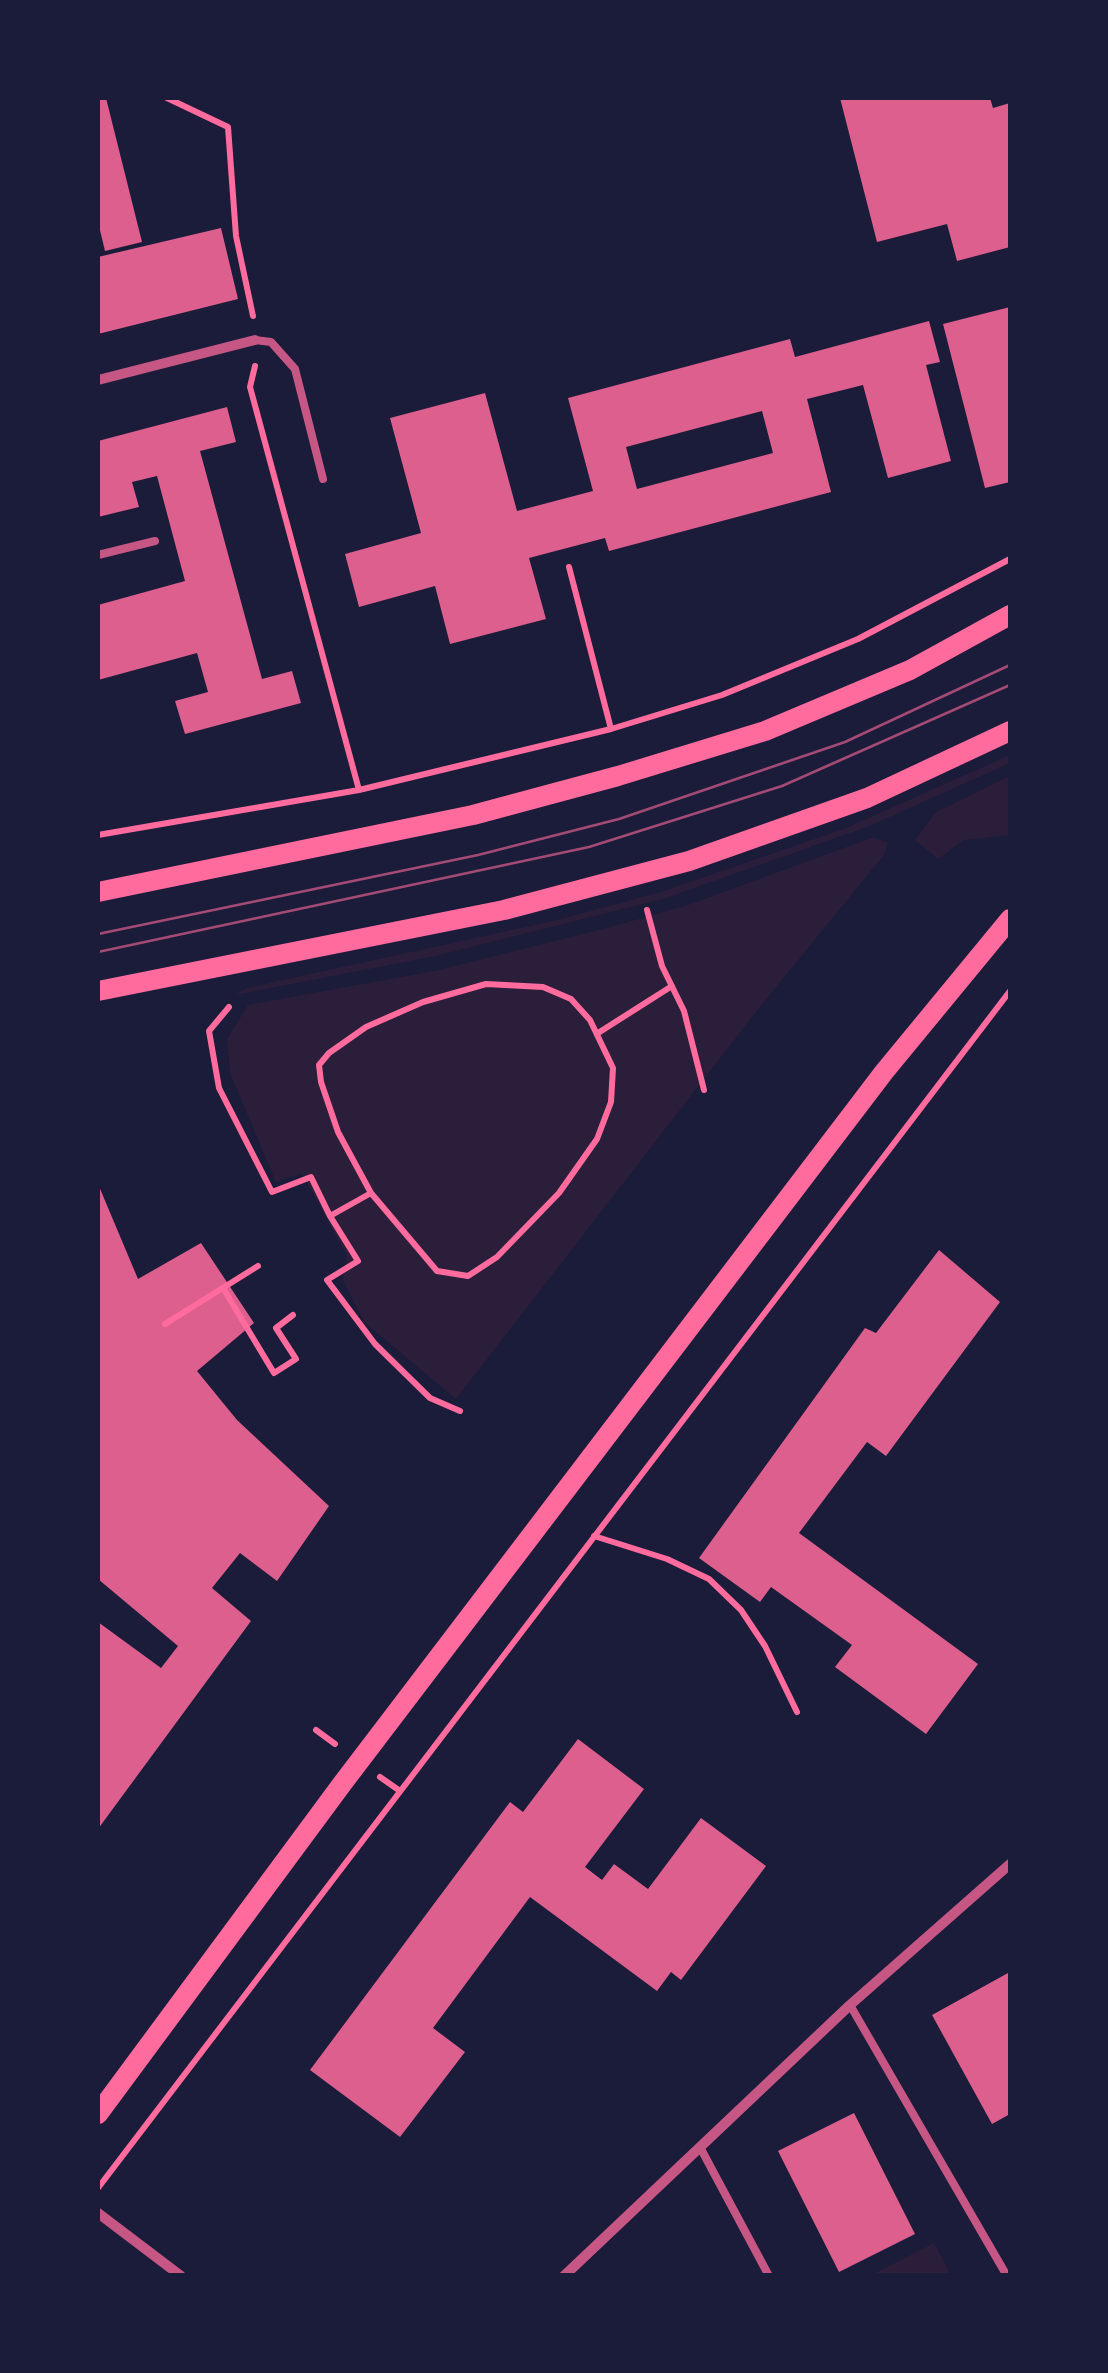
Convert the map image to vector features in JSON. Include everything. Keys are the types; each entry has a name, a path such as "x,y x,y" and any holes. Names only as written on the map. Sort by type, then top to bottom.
{"main road":[{"path":"98,892 474,815 764,732 910,670 1010,615"},
{"path":"98,992 504,910 689,861 866,798 1010,731"},
{"path":"98,2114 860,1103 1010,919"}],"street":[{"path":"98,380 255,340"},
{"path":"564,2276 850,2005 1010,1864"},
{"path":"98,2213 181,2276"}],"lane":[{"path":"255,340 272,342 294,369 322,479"},
{"path":"98,555 155,541"},
{"path":"850,2005 1007,2276"},
{"path":"701,2149 769,2276"}],"path":[{"path":"167,98 228,127 236,236 253,316"},
{"path":"257,356 250,387 359,790"},
{"path":"98,834 359,790 611,728 722,695 858,639 1010,559"},
{"path":"569,567 611,728"},
{"path":"647,910 689,1025 704,1090"},
{"path":"486,984 543,986 571,999 598,1033 612,1068 611,1102 597,1139 559,1194 497,1258 468,1276 437,1271 372,1193 338,1132 321,1082 319,1065 329,1053 380,1021 454,991 486,984"},
{"path":"598,1033 672,986"},
{"path":"98,2188 1010,990"},
{"path":"229,1007 209,1031 220,1088 272,1192 311,1177 358,1262 326,1280 375,1344 430,1398 460,1411"},
{"path":"330,1216 372,1193"},
{"path":"165,1324 258,1266"},
{"path":"223,1288 274,1373 296,1359 276,1328 293,1315"},
{"path":"594,1536 667,1559 709,1579 740,1610 765,1646 797,1712"},
{"path":"316,1730 340,1748"},
{"path":"378,1776 400,1791"}],"shaded area":[{"path":"1010,755 1010,763 870,826 666,898 436,956 235,995 246,988 553,921 661,892 846,828"},
{"path":"1010,776 1010,835 964,840 938,859 915,840 936,812"},
{"path":"874,837 888,843 884,855 759,1008 456,1399 364,1322 343,1280 347,1256 302,1173 276,1182 230,1073 227,1039 248,1005 439,970 607,928 688,905"},
{"path":"934,2243 951,2275 871,2275"}],"building":[{"path":"98,98 106,98 142,242 105,251 98,222"},
{"path":"840,98 990,98 993,108 1010,103 1010,247 957,261 947,224 877,242"},
{"path":"221,228 238,299 98,334 98,257"},
{"path":"1010,307 1010,482 985,488 943,324"},
{"path":"929,321 940,362 926,365 951,461 888,478 863,385 807,399 831,492 609,551 605,538 529,558 546,619 450,644 435,586 359,607 345,554 421,533 390,418 485,393 517,511 593,491 568,398 790,339 795,357","holes":["762,411 773,453 637,489 626,447"]},
{"path":"227,407 236,442 200,451 262,679 292,671 301,703 185,734 175,701 208,692 197,653 98,680 98,605 185,581 157,476 132,482 139,507 98,517 98,441"},
{"path":"98,1184 138,1279 201,1243 254,1323 197,1371 237,1420 329,1506 277,1581 240,1553 212,1588 251,1621 98,1829 98,1622 161,1668 178,1646 98,1579"},
{"path":"939,1250 1000,1302 886,1456 867,1442 799,1533 978,1664 926,1734 835,1667 852,1645 771,1587 760,1602 699,1558 865,1328 876,1333"},
{"path":"578,1739 644,1789 585,1867 602,1880 614,1864 648,1889 701,1818 766,1866 681,1980 671,1972 657,1991 530,1897 433,2028 465,2052 400,2137 310,2070 510,1802 523,1812"},
{"path":"1008,1973 1010,2114 992,2124 932,2015"},
{"path":"854,2113 915,2234 839,2272 778,2151"}],"tram line":[{"path":"98,934 478,855 619,819 845,742 1010,665"},
{"path":"98,952 589,847 782,786 1010,685"}]}
